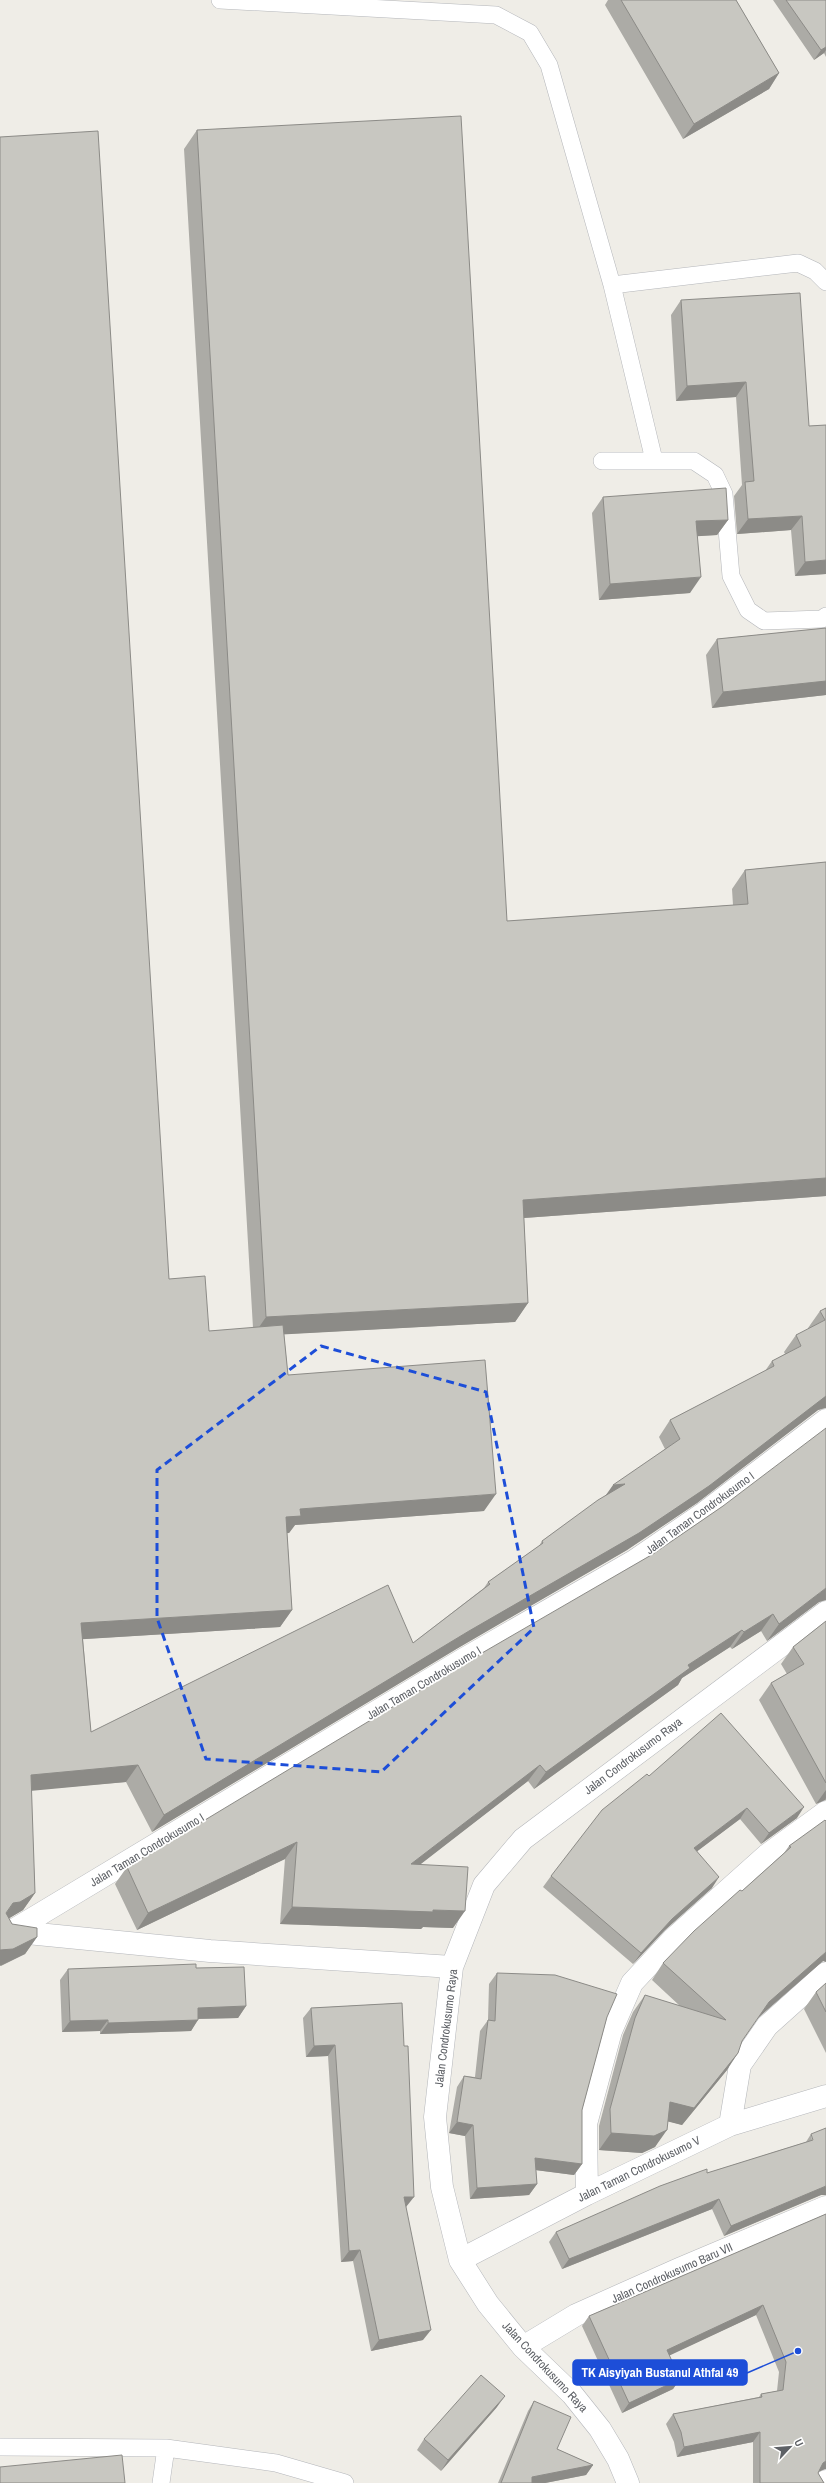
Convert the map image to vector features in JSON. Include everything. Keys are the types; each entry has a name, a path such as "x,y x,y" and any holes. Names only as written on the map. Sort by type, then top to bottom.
{"street":[{"name":"Jalan Taman Condrokusumo I","path":"6,1931 464,1659 634,1561 704,1513 826,1420"},
{"name":"Jalan Condrokusumo Raya","path":"628,2483 618,2459 600,2429 572,2394 523,2347 488,2304 460,2260 442,2187 435,2117 452,1967 484,1885 523,1838 826,1612"},
{"path":"587,2194 586,2124 611,2031 632,1983 672,1939 767,1854 826,1812"},
{"path":"6,1931 210,1951 452,1967"},
{"path":"730,2126 740,2065 766,2026 826,1973"},
{"name":"Jalan Taman Condrokusumo V","path":"460,2260 587,2194 730,2126 826,2096"},
{"name":"Jalan Condrokusumo Baru VII","path":"523,2347 576,2315 679,2269 826,2207"}],"lane":[{"path":"220,0 496,15 530,33 549,65 612,285 654,460"},
{"path":"612,285 798,264 815,271 826,282"},
{"path":"602,460 694,461 715,475 724,494 731,576 748,610 764,621 822,619 826,616"},
{"path":"0,2447 166,2448 276,2463 345,2483"},
{"path":"161,2483 166,2448"}],"highlighted area":[{"path":"321,1346 486,1392 534,1628 381,1772 206,1759 157,1618 157,1470"}],"building":[{"path":"621,0 736,0 779,73 694,124"},
{"path":"786,0 826,0 826,47 821,50"},
{"path":"461,116 507,921 748,904 745,870 826,862 826,1178 523,1200 528,1303 266,1317 197,130"},
{"path":"98,131 169,1279 205,1276 209,1331 283,1325 288,1375 485,1360 496,1494 300,1509 301,1516 286,1517 292,1610 81,1623 91,1732 388,1585 413,1643 490,1584 488,1582 543,1543 542,1541 598,1500 625,1484 613,1485 680,1439 670,1420 774,1366 772,1361 801,1346 796,1335 825,1320 820,1311 826,1308 826,1396 709,1486 639,1533 469,1631 164,1815 138,1765 31,1775 35,1893 20,1902 13,1903 6,1913 12,1924 37,1928 37,1937 13,1949 0,1950 0,137"},
{"path":"800,293 809,426 826,425 826,560 805,562 802,516 748,519 745,482 754,481 746,382 687,386 681,300"},
{"path":"726,488 728,520 696,521 701,577 610,584 603,497"},
{"path":"826,628 826,681 723,692 717,639"},
{"path":"826,1428 826,1588 779,1624 773,1614 744,1632 742,1630 688,1665 690,1668 546,1772 540,1765 411,1864 468,1867 465,1911 433,1910 433,1912 292,1907 297,1842 148,1913 127,1867 482,1653 653,1554 723,1506"},
{"path":"826,1621 826,1783 771,1683 804,1664 793,1647"},
{"path":"721,1713 804,1807 769,1833 747,1808 694,1848 719,1877 672,1919 641,1953 551,1876 602,1810 647,1774 649,1776"},
{"path":"825,1820 826,1952 769,2002 742,2041 738,2053 694,2108 670,2102 667,2130 654,2136 611,2133 610,2109 635,2018 645,1995 726,2020 663,1963 694,1931 791,1847 789,1846"},
{"path":"196,1964 196,1968 244,1967 246,2006 198,2008 198,2020 108,2023 108,2020 70,2021 68,1969"},
{"path":"497,1973 555,1975 617,1994 607,2017 582,2110 582,2164 535,2158 537,2184 477,2188 473,2125 457,2122 464,2076 481,2079 488,2020 495,2021"},
{"path":"826,1983 826,2012 816,1992"},
{"path":"402,2003 404,2046 408,2046 414,2197 404,2197 431,2330 379,2340 360,2250 349,2251 335,2045 314,2046 311,2008"},
{"path":"826,2128 826,2186 731,2226 719,2199 569,2259 556,2232 660,2186 707,2169 707,2173 813,2140 811,2134"},
{"path":"826,2214 826,2461 823,2463 818,2473 824,2483 760,2483 760,2432 684,2447 681,2432 673,2414 762,2397 761,2394 783,2390 786,2362 763,2305 667,2350 680,2379 629,2403 589,2316"},
{"path":"481,2375 505,2396 448,2460 424,2439"},
{"path":"534,2401 571,2417 557,2449 593,2465 532,2477 532,2483 501,2483"},
{"path":"122,2455 125,2483 0,2483 0,2467"}],"place":[{"name":"TK Aisyiyah Bustanul Athfal 49","path":"798,2351"}]}
